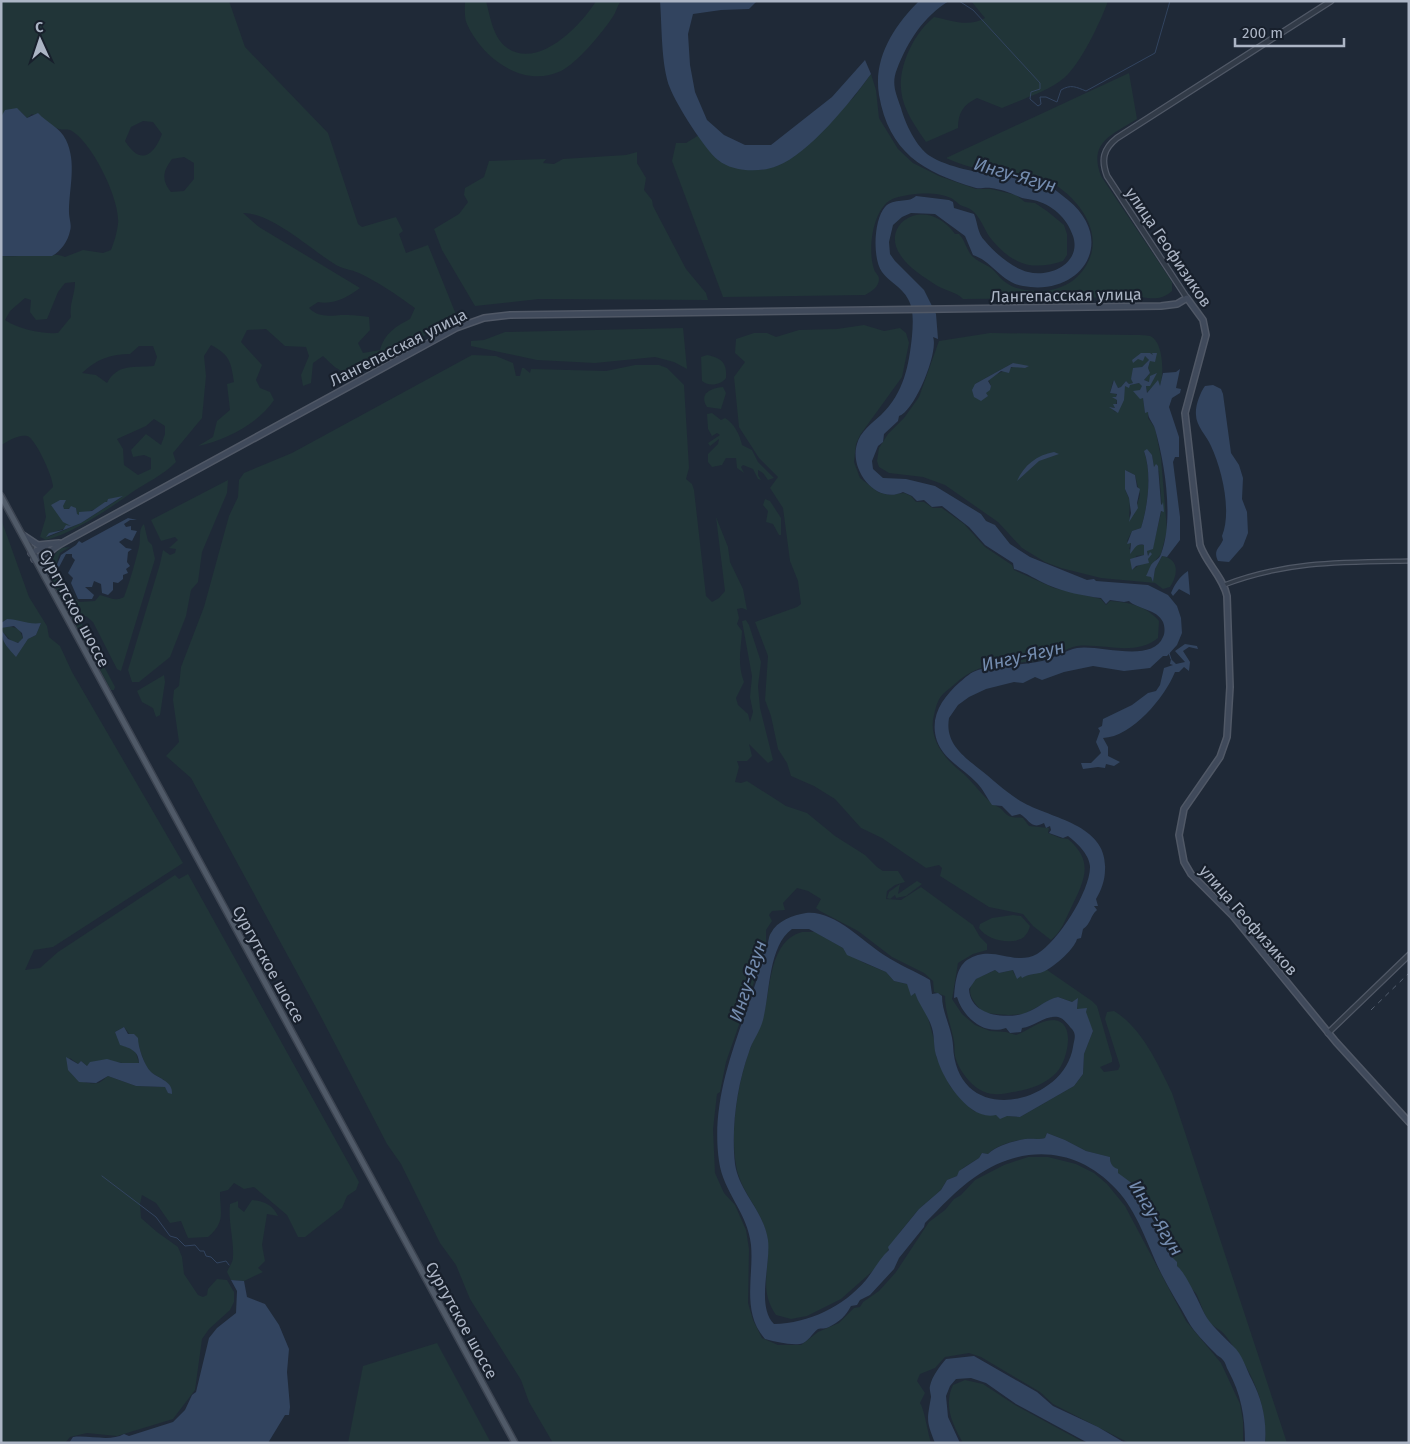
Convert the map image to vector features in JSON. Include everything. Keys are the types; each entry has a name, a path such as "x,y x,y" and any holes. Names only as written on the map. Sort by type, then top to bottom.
{"main road":[{"name":"Лангепасская улица","path":"66,541 451,331 476,320 510,315 1161,306 1177,304 1187,298"},
{"name":"улица Геофизиков","path":"1187,298 1203,320 1206,335 1185,413 1198,531 1204,556 1224,585 1228,612 1230,696 1229,728 1220,757 1184,809 1179,826 1181,855 1191,874 1233,916 1328,1033 1409,1122"},
{"name":"Сургутское шоссе","path":"1,496 515,1443"},
{"path":"20,531 31,542 46,546"},
{"path":"31,553 46,546 66,541"},
{"path":"34,559 66,541"},
{"path":"53,593 44,573 43,564 48,553 56,546"}],"street":[{"name":"улица Геофизиков","path":"1187,298 1107,176 1103,165 1105,150 1117,138 1331,1"},
{"path":"1224,585 1262,572 1302,564 1409,561"},
{"path":"1328,1033 1409,955"}],"green space":[{"path":"1,1 229,1 245,47 328,133 358,224 362,227 396,217 403,231 399,234 406,253 428,245 457,317 455,320 351,373 338,369 323,356 313,363 311,383 303,386 301,375 309,356 306,347 285,346 266,329 247,330 241,342 262,365 256,380 260,388 270,392 274,400 267,409 241,430 219,440 198,446 213,437 217,421 230,410 227,384 234,382 232,369 226,356 211,345 204,356 206,376 202,418 173,453 176,462 160,475 90,520 68,532 46,540 40,537 46,517 43,497 53,487 43,459 35,443 27,436 17,437 1,445 1,256 59,255 65,257 83,250 103,253 111,250 118,227 118,214 110,187 103,172 79,136 70,130 56,128 32,114 27,118 21,112 1,117","holes":["143,121 153,122 162,134 155,148 150,153 146,155 136,153 125,141 131,127","184,157 194,163 194,179 184,191 171,192 168,188 164,176 172,159","243,213 266,219 278,225 336,265 366,277 415,308 410,319 395,328 388,335 380,350 363,353 358,343 370,330 369,317 351,315 328,316 318,314 309,308 318,302 324,303 340,300 360,288 259,227","75,282 71,317 58,333 30,330 5,320 10,311 25,298 31,300 30,312 36,320 47,319 58,292 65,283","139,346 153,346 157,357 154,366 121,369 107,383 96,375 82,373 99,361 123,354 130,354","154,419 165,426 165,434 161,445 146,434 131,450 133,457 144,455 151,458 151,469 138,475 124,465 123,449 117,439 146,426","122,497 81,523 48,537 51,533 72,526 52,506 58,502 64,509 76,508 77,515 100,507 111,499"]},
{"path":"465,1 486,1 493,26 502,43 518,53 531,53 544,50 569,33 596,1 621,1 613,16 589,47 567,67 547,76 532,76 505,67 493,59 483,48 474,37 466,22"},
{"path":"971,1 1108,1 1083,53 1064,78 1042,91 1002,108 977,98 962,110 958,128 926,142 912,120 903,100 901,79 907,55 915,39 925,25 934,17 966,23 985,18"},
{"path":"1129,73 1137,119 1111,135 1105,141 1100,147 1098,164 1101,176 1172,282 1172,291 1165,296 1153,298 963,299 957,294 939,287 904,260 895,244 896,234 900,225 908,218 919,215 931,216 943,222 955,234 959,234 972,256 991,268 1003,281 1011,286 1026,290 1042,291 1059,288 1074,280 1088,263 1092,249 1092,236 1089,223 1073,199 1061,189 1042,178 1028,174 981,169 963,165 946,158"},
{"path":"871,74 876,90 879,118 898,149 913,163 939,176 976,189 991,189 1016,195 1025,202 1035,203 1047,211 1064,225 1067,234 1067,255 1063,261 1042,265 1024,264 1008,255 992,240 971,210 945,196 938,194 916,194 895,198 887,202 881,209 874,229 871,250 874,269 879,282 875,288 865,295 723,297 672,161 676,143 686,143 699,135 719,161 741,169 759,170 777,166 806,145 854,97"},
{"path":"637,152 637,163 646,178 644,190 652,200 653,206 686,269 706,293 708,300 539,299 475,306 442,250 434,229 459,214 468,202 464,195 465,188 484,177 489,161 546,159 543,163 554,164 563,159 626,155"},
{"path":"864,325 884,331 900,328 906,333 909,343 902,377 860,435 856,444 854,462 860,478 878,492 889,495 904,493 911,496 916,502 924,502 933,508 942,508 964,524 985,547 1012,565 1014,570 1054,588 1101,599 1106,605 1110,601 1124,602 1143,608 1159,621 1158,638 1149,644 1129,648 1077,646 1042,660 986,666 966,675 944,693 937,703 933,723 935,739 942,753 953,765 984,796 1007,815 1023,818 1029,826 1049,828 1048,833 1068,839 1082,856 1084,872 1080,889 1063,925 1051,940 1033,926 1023,914 989,907 940,876 942,868 939,865 926,868 882,838 861,828 835,799 814,786 791,776 787,763 778,749 771,716 765,700 768,656 755,622 801,604 798,581 790,561 783,508 770,488 778,477 759,458 739,427 734,377 745,362 735,353 736,339 754,333 767,333 776,337 799,330 837,329"},
{"path":"683,328 687,369 674,362 655,357 595,363 537,360 471,346 471,341 484,340 505,332"},
{"path":"990,333 1142,335 1155,339 1162,359 1160,386 1154,386 1147,392 1146,386 1156,374 1149,382 1144,380 1150,373 1148,368 1150,361 1154,361 1156,354 1153,353 1153,356 1150,353 1138,355 1138,359 1145,356 1149,360 1131,378 1133,383 1129,384 1126,381 1121,387 1117,388 1113,381 1110,393 1116,394 1116,398 1113,397 1117,400 1115,408 1111,407 1115,412 1122,403 1125,386 1139,383 1143,386 1139,395 1143,398 1145,412 1148,411 1148,418 1155,428 1161,458 1167,530 1161,554 1155,561 1151,577 1153,581 1155,569 1162,556 1172,560 1175,564 1176,573 1170,587 1163,589 1155,583 1101,578 1045,562 1022,548 998,522 945,485 923,477 889,473 879,467 877,461 879,448 888,434 904,418 919,397 939,341","holes":["1013,363 1025,368 1015,366 988,378 991,386 986,393 975,384","1144,451 1152,455 1154,468 1159,471 1162,509 1153,546 1147,551 1148,556 1150,552 1148,559 1132,570 1136,556 1144,555 1144,545 1136,545 1133,550 1129,549 1131,543 1127,541 1132,531 1141,528 1148,490","1125,470 1135,475 1140,495 1134,515 1129,517 1130,501 1125,489"]},
{"path":"472,355 496,356 513,363 516,376 520,376 522,368 530,373 531,369 606,371 635,365 659,365 667,368 684,385 689,468 686,479 692,484 694,490 706,596 712,602 725,591 716,517 728,547 730,562 743,589 747,610 737,609 739,618 737,624 742,631 740,663 744,682 736,698 738,705 748,714 750,722 753,712 750,697 752,676 742,621 746,620 749,625 761,662 758,686 760,708 773,760 768,763 749,744 752,756 747,761 737,761 739,767 735,782 747,781 786,806 807,813 835,836 865,855 883,871 898,871 905,882 895,885 887,891 886,899 901,900 921,887 973,925 987,944 987,950 973,954 958,963 952,999 962,1014 975,1025 990,1031 1016,1035 1049,1020 1061,1022 1066,1027 1068,1043 1064,1060 1057,1072 1048,1080 1037,1086 1019,1091 999,1094 987,1093 969,1081 960,1069 955,1056 945,996 934,992 933,981 924,973 892,957 858,931 820,911 816,908 821,899 808,891 797,888 783,903 785,910 772,911 769,915 772,921 766,930 766,946 756,959 754,982 726,1062 720,1092 717,1094 713,1129 715,1173 724,1193 735,1205 746,1230 749,1249 748,1303 753,1320 762,1338 778,1345 801,1345 818,1332 839,1323 854,1308 860,1307 863,1302 879,1291 896,1272 929,1222 945,1210 975,1180 1004,1165 1028,1157 1048,1157 1076,1164 1094,1173 1107,1184 1125,1206 1186,1321 1221,1363 1240,1404 1243,1421 1243,1443 1129,1443 1053,1404 1040,1392 981,1357 969,1353 945,1357 935,1368 920,1374 917,1381 925,1393 920,1403 931,1443 553,1443 529,1402 521,1380 470,1299 456,1265 440,1243 401,1164 387,1144 319,1013 191,778 166,756 179,742 173,700 174,690 179,686 181,667 204,607 229,516 238,497 239,480 244,473 292,453"},
{"path":"707,355 720,360 726,368 726,378 721,382 711,385 702,381 701,357"},
{"path":"723,387 726,393 721,409 707,407 705,395 711,390"},
{"path":"712,413 721,420 725,418 734,426 742,445 752,450 758,462 774,478 768,480 758,470 761,480 758,479 753,469 743,465 741,467 744,473 737,468 736,458 726,458 722,465 712,467 708,462 708,454 718,444 719,439 710,446 708,443 720,435 717,433 712,436 708,429 707,414"},
{"path":"228,480 227,493 202,552 198,582 191,590 186,616 170,657 139,682 132,682 128,670 163,550 170,555 175,553 176,549 169,548 178,540 175,537 161,541 151,520"},
{"path":"765,499 770,501 781,518 781,535 779,535 773,524 766,522 768,511 763,505"},
{"path":"1,519 29,597 47,626 49,637 60,646 72,672 183,863 53,947 34,950 25,970 40,968 58,952 175,875 179,879 188,874 359,1182 356,1190 347,1196 342,1208 305,1237 298,1237 287,1215 254,1187 244,1189 234,1183 228,1190 220,1192 220,1222 214,1232 208,1237 188,1238 181,1221 170,1223 156,1203 142,1195 140,1204 141,1218 178,1247 182,1257 184,1274 198,1295 203,1297 207,1295 208,1289 217,1279 227,1280 234,1292 234,1302 230,1310 209,1329 202,1339 195,1390 173,1419 117,1436 87,1433 70,1437 65,1443 1,1443 1,636 16,656 28,639 36,635 41,623 33,625 7,619 1,623","holes":["124,1027 138,1045 150,1072 164,1080 172,1094 165,1087 136,1086 108,1076 98,1083 86,1083 76,1078 70,1069 70,1058 78,1064 81,1061 87,1066 99,1061 139,1063 136,1053 115,1032"]},
{"path":"144,524 155,559 121,671 117,669 93,622 86,616 82,617 82,625 115,687 114,690 111,690 55,587 48,564 60,548 70,547 60,553 55,567 79,602 95,601 100,595 112,599 124,597 139,547 141,529"},
{"path":"9,626 19,629 23,638 21,642 13,643 5,634 1,634 1,628"},
{"path":"164,675 165,682 160,715 156,717 153,708 142,702 137,691"},
{"path":"917,881 922,884 906,896 896,898 895,895 890,899 887,898 889,892 900,884 898,894"},
{"path":"1013,915 1021,916 1030,926 1025,936 1019,940 1006,941 993,938 979,928 980,924 992,918"},
{"path":"802,932 815,932 843,948 862,962 886,972 894,981 907,984 913,994 915,993 927,1014 936,1056 950,1086 974,1111 983,1114 1020,1117 1074,1086 1083,1074 1084,1054 1093,1031 1082,1009 1077,1010 1078,999 1072,1002 1058,997 1054,998 1024,1014 984,1013 971,997 970,988 976,979 995,970 999,973 1013,970 1014,974 1025,976 1047,970 1092,1001 1097,1006 1112,1058 1112,1062 1100,1067 1104,1072 1118,1070 1120,1066 1105,1019 1107,1012 1114,1011 1133,1027 1161,1070 1172,1093 1287,1443 1265,1443 1265,1428 1260,1399 1249,1372 1225,1335 1208,1320 1197,1295 1188,1285 1154,1220 1141,1202 1140,1198 1144,1197 1114,1169 1110,1157 1086,1151 1047,1133 1045,1138 1015,1141 1000,1146 988,1154 982,1153 979,1158 963,1168 957,1176 947,1180 941,1190 919,1209 900,1232 877,1267 841,1299 807,1316 791,1319 776,1315 767,1296 768,1248 765,1228 742,1184 736,1165 734,1137 736,1106 746,1062 764,1013 770,978 777,955 791,937"},
{"path":"252,1200 268,1204 278,1216 267,1214 262,1245 265,1261 258,1268 263,1272 244,1281 231,1280 227,1272 233,1257 230,1204 238,1201 238,1207 244,1212"},
{"path":"437,1343 491,1443 348,1443 363,1366"},
{"path":"965,1380 983,1384 1015,1405 1085,1443 963,1443 950,1415 949,1400 953,1385"}],"water":[{"path":"660,1 757,1 749,9 693,14 688,34 690,65 695,92 707,120 724,135 745,145 771,145 832,97 865,60 871,74 829,126 789,160 763,170 731,167 712,155 684,115 670,88 663,57"},
{"name":"Ингу-Ягун","path":"919,1 949,1 931,14 917,30 895,74 894,84 905,121 920,147 937,160 954,166 991,174 1028,177 1045,183 1068,200 1083,216 1090,232 1091,248 1086,262 1076,274 1062,283 1044,287 1023,286 1009,281 986,262 973,255 965,236 935,214 911,213 902,217 893,225 889,242 890,254 924,290 936,314 938,339 933,337 934,344 929,367 912,404 884,434 883,442 878,446 872,461 873,469 883,478 906,479 935,486 981,514 986,521 995,525 1010,544 1030,557 1087,580 1094,579 1096,581 1148,585 1168,595 1177,606 1181,618 1182,633 1177,645 1167,656 1163,656 1150,668 1124,671 1093,666 1064,672 1042,680 1035,677 1023,683 1014,682 986,689 969,697 958,705 949,718 949,734 956,747 966,758 1006,791 1024,803 1063,819 1088,833 1098,843 1104,855 1105,874 1096,899 1098,906 1094,906 1097,910 1088,925 1083,929 1081,938 1077,939 1067,954 1045,971 1022,978 1021,976 1017,979 1013,970 999,973 995,970 976,979 969,989 975,1005 981,1010 1006,1016 1031,1011 1058,997 1072,1002 1078,998 1077,1009 1087,1008 1086,1012 1093,1031 1084,1054 1083,1074 1074,1086 1020,1117 1007,1116 1000,1119 996,1115 986,1115 977,1112 967,1106 951,1088 940,1067 930,1023 915,993 911,996 907,984 894,981 886,972 847,955 843,948 809,929 792,929 784,937 774,958 762,1024 750,1048 741,1078 734,1136 737,1174 762,1220 768,1240 765,1284 766,1307 774,1324 812,1317 836,1306 857,1290 866,1280 889,1250 888,1247 919,1209 941,1190 947,1180 957,1176 959,1171 979,1158 982,1153 988,1154 1001,1146 1016,1141 1045,1138 1047,1133 1086,1151 1110,1157 1111,1163 1118,1169 1118,1173 1137,1187 1144,1197 1140,1198 1173,1254 1172,1257 1177,1262 1177,1266 1189,1283 1207,1318 1242,1358 1261,1403 1265,1426 1265,1443 1245,1443 1241,1405 1225,1362 1204,1342 1191,1325 1165,1281 1137,1219 1124,1198 1100,1175 1084,1164 1066,1158 1048,1154 1030,1155 1011,1159 993,1166 975,1177 955,1193 925,1223 924,1227 899,1258 894,1269 870,1295 860,1300 857,1305 851,1306 836,1323 828,1328 818,1329 803,1343 787,1344 765,1339 753,1317 750,1294 751,1245 749,1233 721,1172 717,1138 718,1115 727,1070 756,982 758,960 767,945 770,935 781,922 801,914 816,913 837,921 895,962 930,980 932,994 938,993 942,996 959,1072 972,1089 990,1098 1011,1100 1032,1094 1051,1083 1065,1067 1073,1047 1074,1033 1066,1022 1058,1017 1053,1017 1022,1028 1021,1032 1010,1033 1006,1028 998,1030 982,1027 969,1018 957,997 954,998 956,982 960,967 976,955 994,954 1020,958 1037,954 1045,948 1063,927 1079,901 1089,876 1089,862 1082,849 1068,836 1063,838 1049,833 1051,830 1050,826 1046,828 1044,823 1033,825 1020,814 1012,816 1002,806 992,805 979,785 949,759 940,748 935,732 936,716 948,695 960,682 975,671 1042,661 1077,648 1086,647 1124,651 1148,650 1157,645 1164,632 1164,624 1156,614 1129,601 1110,600 1106,604 1101,598 1061,590 1014,569 1013,563 985,545 969,527 942,506 932,507 924,500 917,501 912,496 903,492 893,495 883,494 867,483 857,464 857,444 861,436 889,406 900,388 907,368 912,336 913,317 910,303 902,291 882,272 877,258 878,220 885,207 893,202 909,200 916,196 949,200 953,202 954,208 974,214 982,238 989,246 1010,264 1028,272 1046,273 1062,266 1069,261 1075,246 1067,223 1052,208 1040,202 1003,191 976,188 939,175 911,157 891,131 884,115 879,95 879,68 887,44 894,32"},
{"path":"17,108 27,118 38,113 42,116 57,128 66,140 69,149 72,167 69,212 71,229 64,245 52,256 1,256 1,117 5,110"},
{"path":"1141,353 1153,355 1152,353 1157,353 1155,362 1150,361 1148,368 1150,373 1144,380 1149,382 1150,376 1157,373 1150,386 1146,386 1147,393 1158,380 1160,386 1163,373 1176,372 1180,369 1176,388 1181,389 1180,393 1172,398 1169,407 1179,437 1179,457 1175,457 1173,462 1180,517 1180,540 1167,557 1162,556 1155,569 1153,582 1151,577 1146,576 1152,564 1161,554 1167,525 1167,492 1159,443 1148,412 1145,413 1143,398 1140,399 1133,391 1140,390 1142,386 1139,383 1130,385 1129,388 1125,386 1124,400 1118,413 1109,407 1115,408 1113,404 1117,404 1117,400 1112,397 1116,397 1117,394 1110,393 1114,380 1118,388 1126,381 1129,384 1133,383 1131,379 1133,368 1142,367 1149,360 1145,356 1143,361 1138,359 1133,363 1132,360"},
{"path":"1013,363 1029,366 1025,368 1011,367 1009,373 1001,371 988,381 991,386 990,390 986,393 988,396 981,401 974,397 972,390 975,384"},
{"path":"1213,385 1221,389 1223,394 1231,453 1239,465 1243,478 1242,499 1247,512 1248,533 1243,546 1229,562 1218,561 1216,554 1223,540 1226,515 1222,478 1215,455 1196,419 1197,404 1203,389 1205,386"},
{"path":"1147,449 1152,455 1154,467 1156,464 1158,466 1161,504 1163,502 1164,512 1161,511 1153,549 1147,551 1148,556 1150,552 1152,554 1148,559 1149,563 1136,566 1132,570 1130,559 1144,555 1144,545 1137,546 1130,554 1131,543 1127,544 1132,531 1141,528 1146,510 1148,469 1144,451"},
{"path":"1054,452 1059,454 1039,461 1017,481 1023,470 1037,458"},
{"path":"1125,470 1135,475 1137,487 1140,489 1137,503 1138,508 1129,522 1131,513 1129,498 1125,489"},
{"path":"123,496 81,523 46,537 49,533 63,530 66,525 71,526 63,522 51,505 60,500 66,500 63,506 64,509 69,509 71,506 76,508 79,515 79,512 92,511 107,502 108,499"},
{"path":"128,518 137,520 130,520 124,524 126,527 131,526 131,530 137,531 132,541 125,538 119,542 126,548 132,549 128,552 127,562 130,566 126,569 128,573 123,575 123,579 118,583 113,582 113,590 108,595 102,593 101,584 94,581 92,587 85,587 94,595 92,599 78,599 71,583 73,578 68,573 75,560 72,554 66,554 58,569 56,567 61,555 79,541 82,543"},
{"path":"1188,571 1190,595 1179,589 1173,596 1171,593 1176,584"},
{"path":"7,619 41,623 36,635 28,639 16,657 4,642 2,631 8,639 18,643 23,638 22,633 14,626 1,628 1,623"},
{"path":"1185,644 1197,646 1198,649 1189,647 1183,651 1190,662 1189,671 1184,667 1179,672 1175,672 1164,693 1136,723 1114,736 1103,738 1108,747 1108,756 1120,762 1114,766 1106,764 1105,768 1083,769 1081,763 1091,763 1101,753 1096,742 1100,731 1098,728 1102,726 1103,719 1132,705 1148,693 1156,691 1160,685 1164,668 1173,665 1170,664 1171,659 1176,664 1185,662 1175,651"},
{"path":"124,1027 128,1034 134,1034 138,1038 140,1051 146,1065 151,1072 168,1083 172,1094 168,1093 165,1087 136,1086 108,1076 96,1083 79,1082 68,1070 66,1057 78,1064 81,1061 87,1066 90,1062 107,1059 121,1063 139,1063 136,1053 120,1045 115,1032"},
{"path":"231,1280 244,1281 247,1297 265,1304 279,1325 289,1349 287,1372 289,1415 285,1415 268,1443 69,1443 73,1437 113,1438 124,1434 129,1436 173,1422 185,1410 192,1395 196,1392 209,1338 217,1328 236,1313 237,1291"},
{"path":"974,1356 1037,1392 1053,1406 1098,1427 1125,1443 1088,1443 1016,1404 986,1383 971,1378 956,1379 950,1386 946,1396 948,1417 960,1443 935,1443 928,1420 932,1379 946,1359"}],"waterway":[{"path":"959,1 973,10 1040,83 1040,89 1031,92 1030,99 1038,106 1041,104 1040,97 1046,97 1057,102 1061,90 1065,88 1074,87 1086,91 1155,53 1170,1"},
{"path":"1169,653 1171,659"},
{"path":"102,1176 156,1217 170,1236 177,1238 185,1246 195,1245 200,1251 204,1251 206,1256 211,1257 217,1263 226,1261 229,1265"}],"railway":[{"path":"1371,1010 1409,973"}]}
